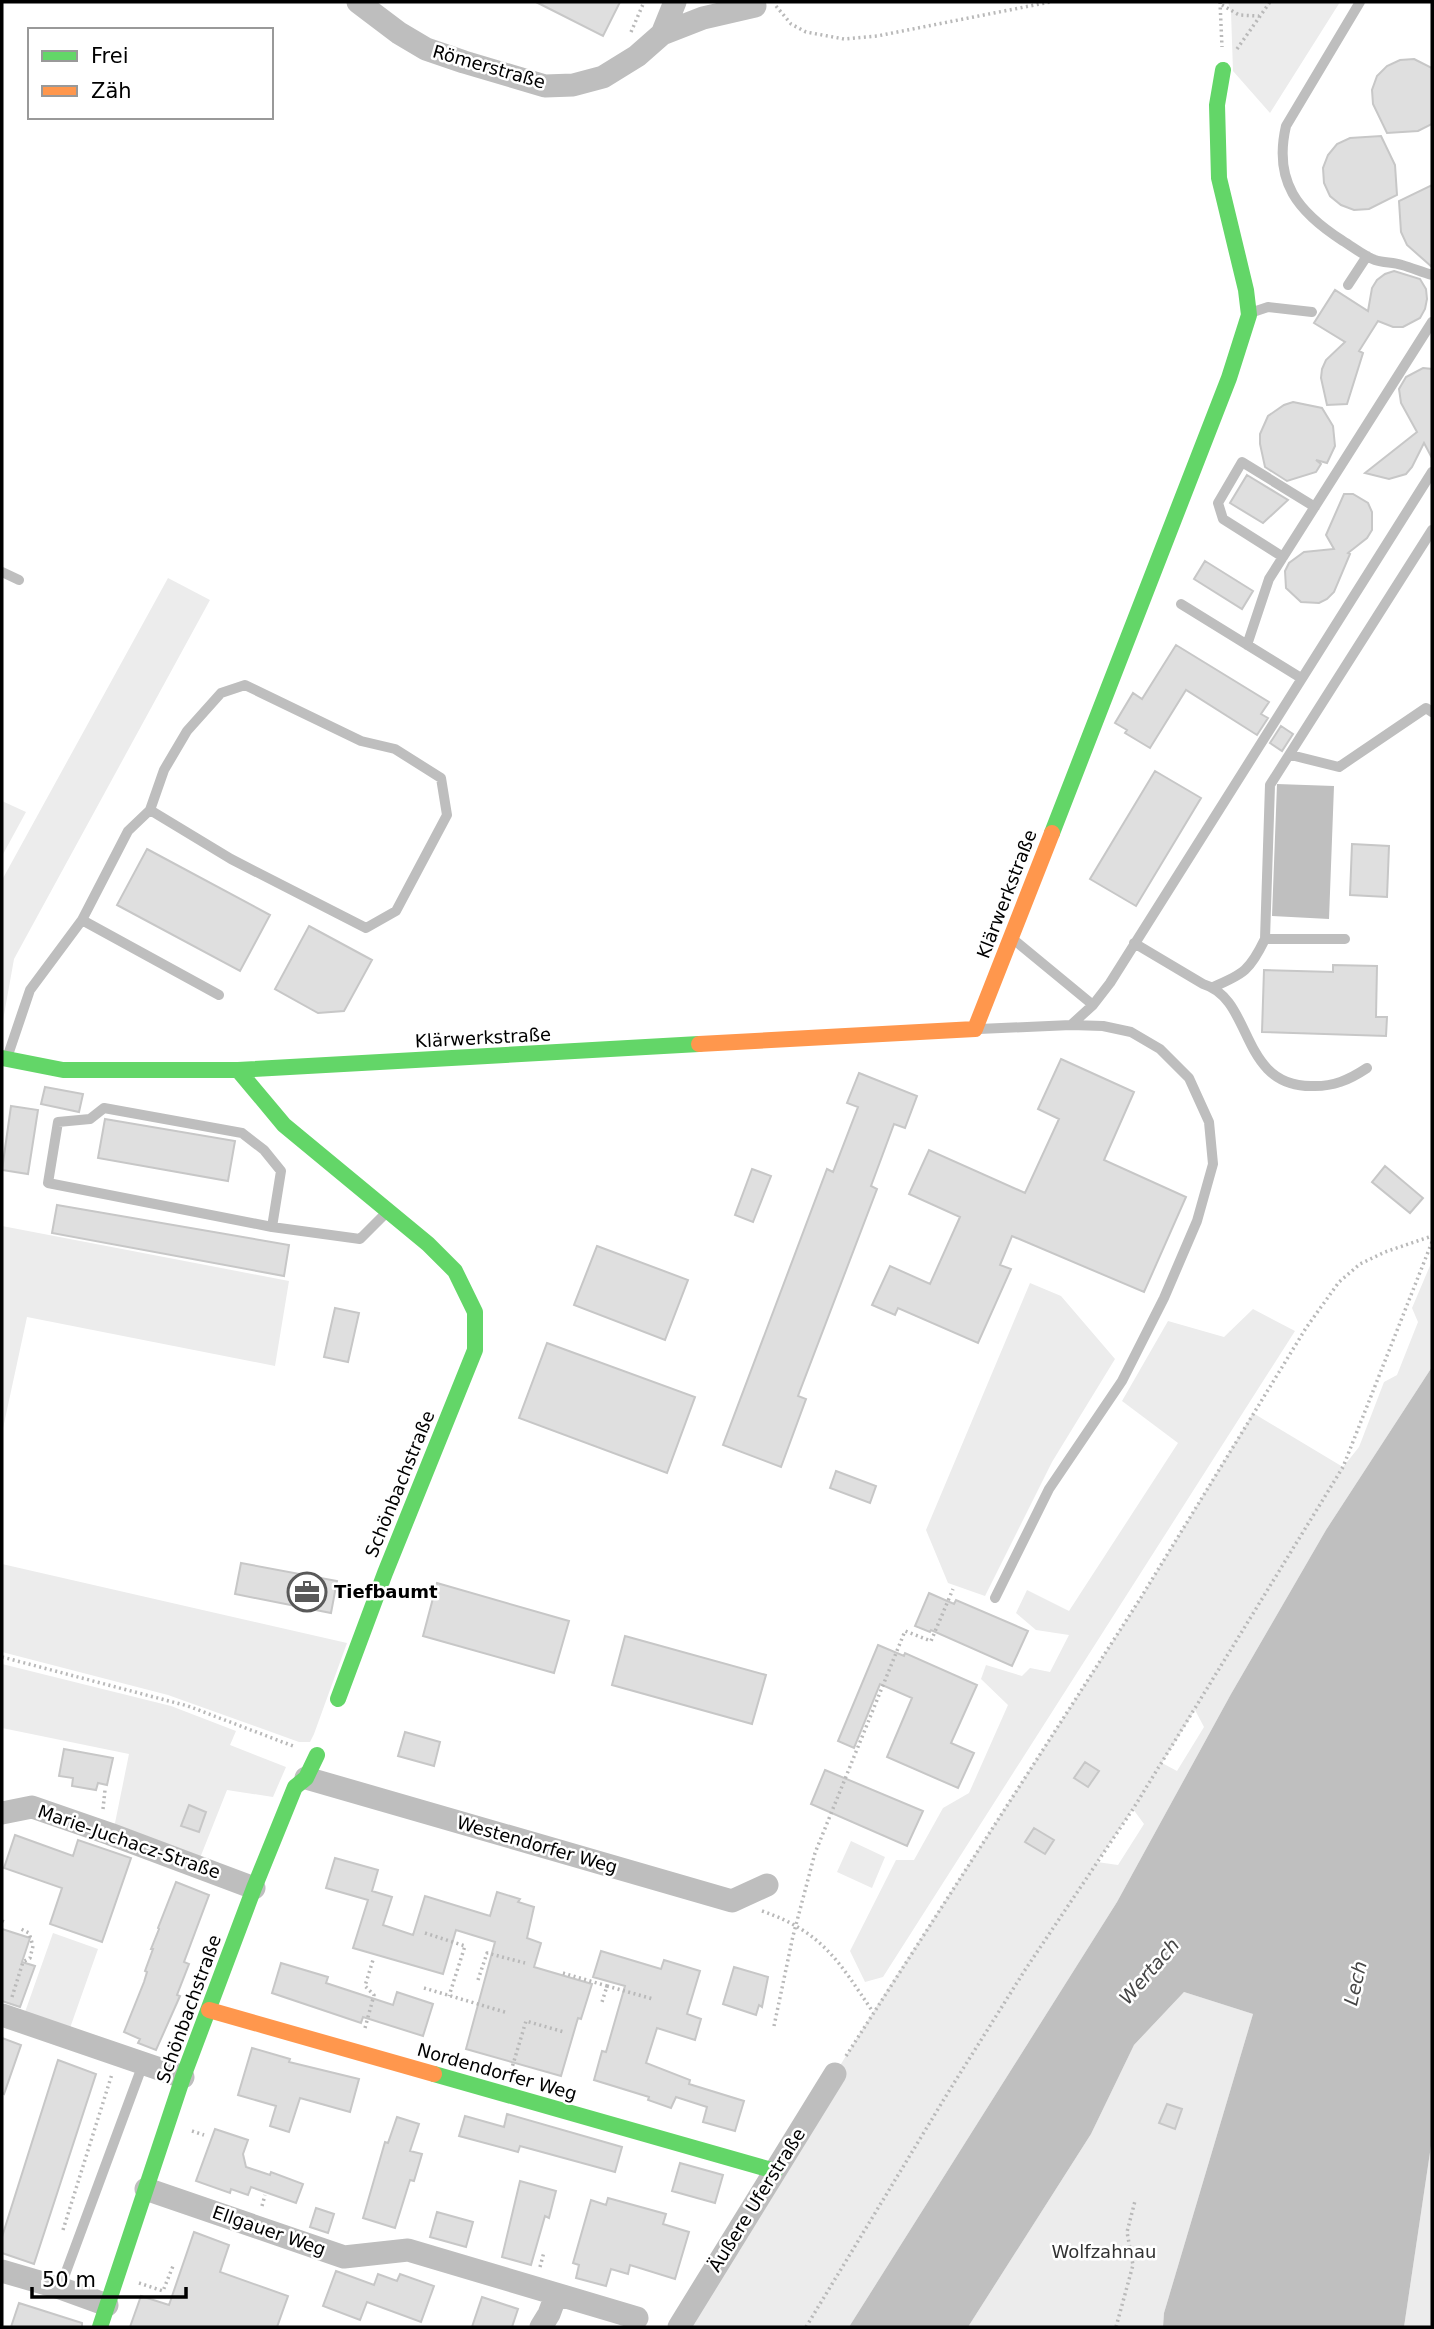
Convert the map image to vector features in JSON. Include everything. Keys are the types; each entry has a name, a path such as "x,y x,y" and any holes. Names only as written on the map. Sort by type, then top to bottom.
{"street":[{"name":"Römerstraße","path":"358,2 399,33 426,49 545,86 573,85 603,78 637,56 662,34 703,18 763,3"},
{"name":"Römerstraße","path":"662,34 675,2"},
{"name":"Klärwerkstraße","path":"238,1070 975,1029 1229,378 1249,315 1246,290 1219,178 1217,104 1223,70"},
{"path":"4,1058 63,1070 238,1070"},
{"name":"Schönbachstraße","path":"238,1070 284,1125 428,1244 455,1272 475,1312 475,1350 385,1573 338,1699"},
{"name":"Schönbachstraße","path":"100,2327 183,2077 254,1888 295,1787 306,1778 317,1755"},
{"name":"Westendorfer Weg","path":"306,1778 732,1901"},
{"name":"Marie-Juchacz-Straße","path":"2,1813 32,1808 254,1888"},
{"path":"732,1901 767,1885"},
{"name":"Nordendorfer Weg","path":"209,2010 775,2171"},
{"path":"4,2016 183,2077"},
{"name":"Äußere Uferstraße","path":"679,2327 835,2074"},
{"name":"Ellgauer Weg","path":"146,2189 344,2257 408,2250 637,2318"},
{"path":"2,2271 107,2305"},
{"path":"541,2327 549,2315 556,2295"}],"lane":[{"path":"1360,2 1286,126 1280,148 1283,166 1289,186 1304,211 1336,237 1367,256 1432,275"},
{"path":"1348,285 1367,256"},
{"path":"1249,315 1268,307 1312,312"},
{"path":"1247,645 1263,594 1283,557 1432,323"},
{"path":"1283,557 1223,519 1218,503 1242,463 1315,507"},
{"path":"1071,1025 1093,1005 1135,943 1432,472"},
{"path":"1213,987 1241,976 1258,954 1265,939 1270,785 1432,530"},
{"path":"2,572 19,580"},
{"path":"1181,604 1301,678"},
{"path":"4,1058 30,990 82,920 128,831 150,810 164,770 187,730 221,693 245,685 361,741 395,749 441,778 447,815 396,911 366,928 231,859 150,810"},
{"path":"1291,755 1339,766 1426,708 1432,712"},
{"path":"82,920 219,995"},
{"path":"1011,937 1093,1005"},
{"path":"1265,939 1345,939"},
{"path":"1135,943 1203,984 1213,987 1229,1003 1255,1052 1281,1081 1301,1086 1325,1087 1349,1080 1367,1068"},
{"path":"975,1029 1071,1025 1103,1026 1131,1032 1160,1049 1189,1078 1209,1122 1213,1164 1196,1221 1164,1298 1122,1381 1049,1489 995,1598"},
{"path":"272,1227 281,1171 264,1150 243,1133 104,1108 90,1119 58,1122 48,1183 272,1227 360,1239 387,1211"},
{"path":"60,2288 143,2064"}],"path":[{"path":"635,2 642,6"},
{"path":"763,3 806,32 844,39 877,36 1050,2"},
{"path":"1223,70 1270,2"},
{"path":"1221,4 1239,15 1259,16"},
{"path":"1221,4 1223,70"},
{"path":"835,2074 1132,1611 1306,1328 1339,1282 1360,1264 1385,1252 1432,1236"},
{"path":"806,2327 949,2091 1025,1970 1133,1809 1343,1467 1432,1241"},
{"path":"774,2026 815,1853 905,1631 931,1641 953,1589"},
{"path":"2,1657 188,1706 317,1755"},
{"path":"732,1901 781,1918 820,1941 836,1957 873,2012"},
{"path":"4,2016 23,1962 30,1958 33,1946 29,1933 19,1928"},
{"path":"425,1933 465,1946 449,1996"},
{"path":"478,1980 487,1953 525,1963"},
{"path":"358,2052 374,1995 365,1986 373,1960"},
{"path":"563,1973 653,1998"},
{"path":"602,2002 607,1986"},
{"path":"424,1988 508,2013"},
{"path":"505,2094 526,2021 564,2032"},
{"path":"62,2234 118,2056"},
{"path":"1116,2327 1133,2265 1127,2232 1135,2201"},
{"path":"163,2291 173,2266"}],"green space":[{"path":"1228,2 1340,2 1270,113 1233,71 1231,12"},
{"path":"168,578 210,600 14,959 2,1026 2,880"},
{"path":"2,801 26,812 2,856"},
{"path":"2,1226 289,1281 275,1366 27,1317 2,1433"},
{"path":"1432,1261 1432,1367 1326,1530 1231,1694 1117,1902 849,2327 679,2327 873,2012 1140,1599 1253,1413 1343,1467 1359,1447 1384,1382 1397,1375 1418,1322 1412,1308","holes":["1195,1710 1204,1727 1177,1771 1162,1763","1133,1809 1144,1824 1118,1865 1097,1862"]},
{"path":"1030,1283 1061,1296 1115,1359 1052,1462 985,1596 948,1583 926,1530"},
{"path":"1253,1309 1295,1331 883,1977 865,1982 850,1951 896,1860 914,1860 943,1808 969,1793 1008,1705 981,1679 986,1665 1022,1676 1030,1668 1050,1672 1069,1635 1036,1630 1016,1613 1027,1590 1069,1611 1178,1443 1122,1401 1168,1321 1224,1337"},
{"path":"2,1564 347,1643 310,1742 299,1742 168,1695 2,1652"},
{"path":"2,1664 171,1706 236,1731 230,1745 286,1767 273,1797 227,1790 200,1858 114,1828 129,1754 2,1728"},
{"path":"851,1841 885,1857 872,1888 837,1872"},
{"path":"53,1933 98,1949 70,2028 25,2012"},
{"name":"Wolfzahnau","path":"1184,1992 1253,2014 1164,2313 1163,2327 968,2327 1091,2134 1134,2045"},
{"path":"1432,2139 1432,2327 1404,2327"}],"water":[{"path":"1277,784 1334,786 1329,919 1272,916"},
{"path":"1432,1367 1432,2139 1404,2327 1163,2327 1164,2313 1253,2014 1184,1992 1134,2045 1091,2134 968,2327 849,2327 1117,1902 1231,1694 1326,1530"}],"building":[{"path":"536,2 620,2 603,36"},
{"path":"1414,59 1432,68 1432,124 1418,131 1387,133 1373,104 1372,90 1377,76 1387,66 1400,60"},
{"path":"1381,136 1395,165 1397,195 1369,209 1354,210 1341,205 1330,196 1324,183 1323,168 1328,155 1337,144 1350,138"},
{"path":"1432,185 1432,267 1407,245 1401,232 1399,201"},
{"path":"1394,271 1420,279 1426,289 1425,309 1420,318 1403,327 1393,327 1378,321 1359,351 1363,353 1347,404 1327,405 1321,378 1322,369 1326,360 1345,342 1314,323 1335,290 1368,311 1372,288 1377,280"},
{"path":"1423,368 1432,369 1432,458 1424,443 1406,474 1389,479 1365,473 1417,432 1401,403 1399,389 1406,377"},
{"path":"1293,402 1322,408 1333,426 1335,446 1327,463 1316,460 1321,464 1316,472 1287,481 1265,467 1260,434 1268,416"},
{"path":"1247,475 1288,500 1263,523 1230,503"},
{"path":"1344,494 1353,494 1368,503 1372,512 1372,530 1367,538 1348,553 1350,554 1334,592 1319,603 1301,602 1286,588 1285,571 1289,563 1304,552 1334,549 1326,535"},
{"path":"1205,561 1253,591 1242,609 1194,579"},
{"path":"1176,645 1269,702 1261,714 1268,718 1257,735 1186,690 1150,748 1125,733 1127,730 1115,723 1133,693 1142,699"},
{"path":"1281,726 1293,734 1282,751 1270,743"},
{"path":"1155,771 1201,798 1136,906 1090,879"},
{"path":"1352,844 1389,846 1387,897 1350,895"},
{"path":"147,849 270,915 240,971 117,905"},
{"path":"309,926 372,960 344,1011 318,1013 275,989"},
{"path":"1333,965 1377,966 1376,1017 1387,1017 1386,1036 1262,1032 1264,970 1333,972"},
{"path":"1061,1059 1134,1092 1104,1160 1186,1197 1144,1292 1012,1236 1000,1265 1011,1269 978,1343 898,1308 895,1315 872,1305 890,1266 930,1284 960,1217 909,1194 929,1150 1025,1193 1059,1119 1038,1109"},
{"path":"859,1073 917,1096 905,1128 894,1124 871,1186 877,1189 798,1396 806,1399 781,1467 723,1445 827,1169 833,1172 858,1107 847,1103"},
{"path":"45,1087 83,1094 79,1112 41,1104"},
{"path":"11,1106 38,1110 28,1174 2,1170"},
{"path":"105,1119 235,1141 228,1181 98,1158"},
{"path":"1385,1166 1423,1198 1410,1213 1372,1182"},
{"path":"752,1169 771,1176 753,1222 735,1215"},
{"path":"57,1205 289,1245 284,1276 52,1233"},
{"path":"597,1246 688,1280 665,1340 574,1305"},
{"path":"335,1308 359,1313 348,1362 324,1357"},
{"path":"547,1343 695,1397 667,1473 519,1418"},
{"path":"836,1471 876,1486 870,1503 830,1488"},
{"path":"241,1563 337,1581 331,1613 235,1594"},
{"path":"437,1583 569,1621 554,1673 423,1636"},
{"path":"929,1593 954,1604 956,1600 1028,1631 1012,1666 931,1630 930,1632 915,1626"},
{"path":"625,1636 766,1675 752,1724 612,1685"},
{"path":"878,1645 904,1656 905,1653 977,1685 951,1743 974,1753 958,1788 887,1757 912,1698 880,1684 854,1748 838,1741"},
{"path":"405,1732 440,1742 434,1766 398,1756"},
{"path":"64,1749 113,1758 107,1785 98,1783 96,1790 72,1786 73,1778 59,1776"},
{"path":"1085,1762 1099,1771 1088,1787 1074,1778"},
{"path":"825,1770 923,1811 907,1846 811,1804"},
{"path":"189,1805 206,1812 199,1832 181,1826"},
{"path":"1034,1828 1054,1840 1045,1854 1025,1842"},
{"path":"15,1835 73,1856 78,1840 131,1858 102,1942 50,1924 62,1888 4,1868"},
{"path":"335,1858 378,1870 372,1891 392,1897 383,1925 413,1935 425,1896 490,1916 497,1892 520,1899 518,1902 534,1907 527,1938 541,1943 534,1967 592,1984 581,2019 578,2018 561,2076 466,2049 495,1942 456,1930 443,1974 353,1948 368,1900 326,1888"},
{"path":"176,1882 209,1895 184,1962 189,1964 177,1995 180,1996 156,2050 138,2043 140,2039 124,2032 144,1982 151,1949"},
{"path":"2,1929 30,1938 22,1962 35,1966 20,2007 2,2001"},
{"path":"601,1951 661,1969 664,1960 700,1971 687,2014 701,2019 695,2040 657,2028 646,2063 690,2080 689,2084 744,2101 735,2131 703,2122 707,2107 676,2097 671,2108 648,2100 649,2097 594,2080 602,2051 606,2052 625,1986 593,1977"},
{"path":"281,1963 328,1977 326,1983 393,2005 397,1992 433,2004 423,2036 363,2017 361,2023 272,1993"},
{"path":"734,1967 768,1977 762,2007 759,2005 756,2015 723,2004"},
{"path":"2,2038 21,2045 4,2094 2,2093"},
{"path":"252,2048 290,2059 289,2062 359,2079 350,2112 300,2098 289,2132 270,2126 276,2106 238,2095"},
{"path":"58,2060 96,2074 34,2264 2,2253 2,2237"},
{"path":"1167,2104 1182,2109 1175,2129 1159,2123"},
{"path":"507,2114 622,2147 615,2172 520,2146 518,2152 459,2136 465,2116 504,2127"},
{"path":"397,2117 419,2124 410,2151 422,2154 414,2181 410,2180 395,2228 363,2218 385,2142 388,2143"},
{"path":"215,2129 248,2140 243,2154 246,2167 270,2175 271,2172 303,2184 296,2203 251,2187 248,2195 231,2189 230,2193 196,2181"},
{"path":"680,2163 723,2175 715,2203 672,2191"},
{"path":"520,2181 556,2191 549,2218 545,2216 531,2265 502,2257"},
{"path":"608,2198 666,2214 663,2224 689,2232 675,2279 630,2265 628,2274 611,2269 606,2286 576,2278 579,2265 573,2263 591,2200 606,2205"},
{"path":"316,2208 334,2214 328,2233 310,2227"},
{"path":"437,2212 473,2222 466,2247 430,2237"},
{"path":"194,2232 229,2245 220,2272 288,2296 277,2327 130,2327 141,2296 169,2305"},
{"path":"336,2271 374,2285 378,2274 397,2281 400,2274 434,2286 421,2322 367,2302 360,2320 323,2306"},
{"path":"482,2297 518,2309 512,2327 472,2327"},
{"path":"19,2303 82,2323 82,2327 11,2327"}],"traffic: fast":[{"path":"1052,833 1229,378 1249,315 1246,290 1219,178 1217,105 1223,70"},
{"path":"2,1058 63,1070 238,1070 699,1044"},
{"path":"238,1070 284,1125 428,1244 455,1271 475,1312 475,1350 385,1573 338,1699"},
{"path":"100,2327 183,2077 254,1888 295,1787 306,1778 317,1755"},
{"path":"434,2074 775,2171"}],"traffic: slow":[{"path":"699,1044 975,1029 1052,833"},
{"path":"209,2010 434,2074"}],"place":[{"name":"Tiefbaumt","path":"307,1592"}],"water label":[{"name":"Wertach","path":"1149,1971"},
{"name":"Lech","path":"1355,1983"}]}
